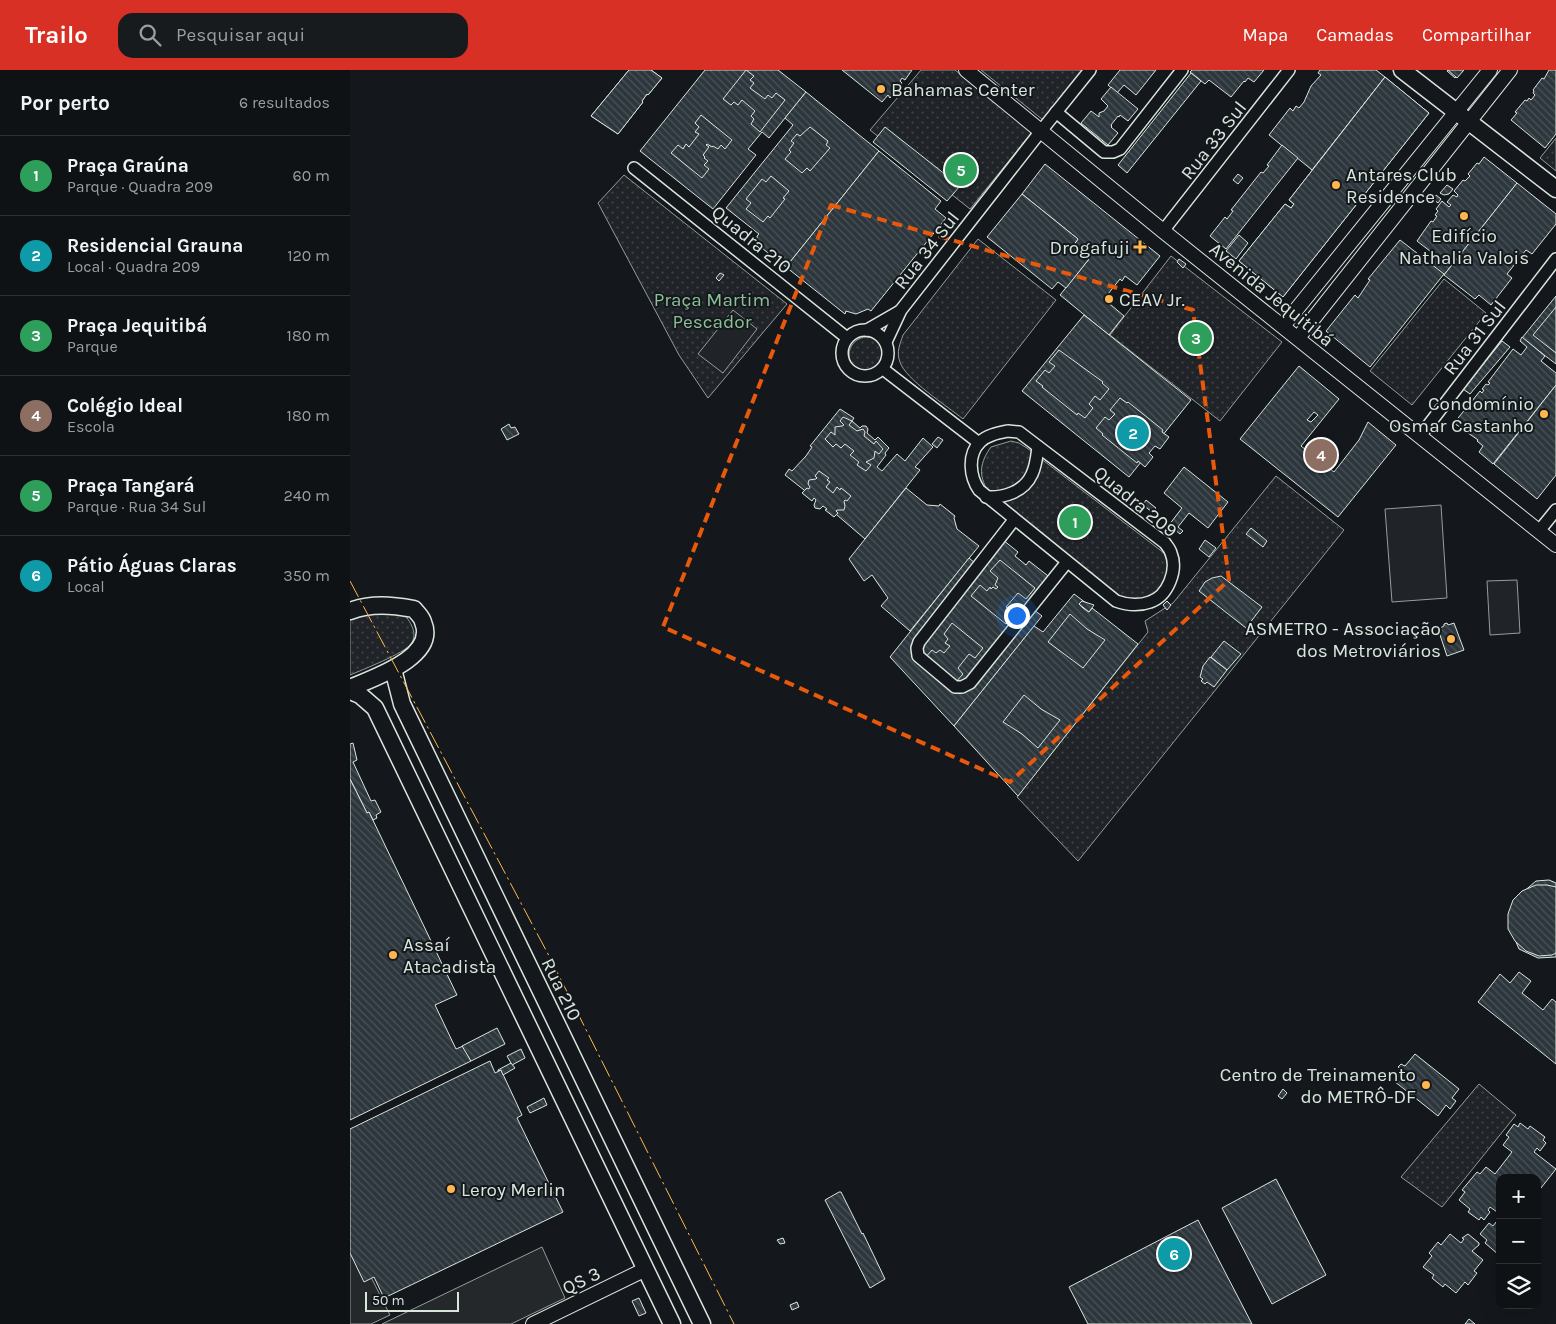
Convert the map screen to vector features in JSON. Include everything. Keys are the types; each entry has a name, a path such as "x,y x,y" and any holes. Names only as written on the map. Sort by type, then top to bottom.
{"main road":[{"path":"1402,70 1556,189"},
{"path":"350,611 361,606 390,605 414,609 423,622 425,636 420,649 393,669 350,690"},
{"name":"Rua 210","path":"393,669 402,704 702,1324"},
{"path":"350,690 360,695 375,708 672,1324"}],"street":[{"name":"Avenida Jequitibá","path":"966,70 1164,231 1556,544"},
{"name":"Rua 34 Sul","path":"886,342 901,310 1090,70"},
{"path":"1056,112 1104,152 1113,152 1120,149 1182,70"},
{"name":"Rua 33 Sul","path":"1164,231 1289,70"},
{"path":"1298,338 1340,286 1462,117 1490,70"},
{"path":"1283,326 1325,274 1462,117 1510,70"},
{"name":"Quadra 210","path":"634,168 847,338"},
{"name":"Rua 31 Sul","path":"1420,436 1556,260"},
{"path":"1325,274 1340,286"},
{"name":"Rua 34 Sul","path":"867,330 901,310"},
{"path":"867,330 875,332 886,342 889,356 883,369 877,374 861,377 847,369 843,362 843,346 852,333 867,330"},
{"path":"883,369 979,443"},
{"name":"Quadra 209","path":"1008,431 1019,432 1038,447 1165,543 1171,551 1173,572 1170,582 1164,591 1152,602 1124,604 1116,601 986,498 974,483 971,472 974,451 979,443 997,433 1008,431"},
{"path":"986,498 998,498 1011,494 1023,486 1032,474 1038,447"},
{"path":"1539,531 1556,510"},
{"path":"1014,520 919,642 917,648 918,656 955,687 970,684 1067,562"},
{"name":"QS 3","path":"533,1324 646,1269"}],"highlighted area":[{"path":"831,205 1193,310 1229,580 1010,782 663,627"}],"green space":[{"path":"921,70 955,70 1033,131 970,209 870,130"},
{"path":"981,70 1083,70 1043,120"},
{"path":"1556,138 1556,171 1540,158"},
{"name":"Praça Martim Pescador","path":"624,175 787,304 708,398 679,355 598,203"},
{"path":"978,239 1056,300 963,419 927,392 903,369 898,351 903,335"},
{"path":"1171,256 1282,342 1220,421 1110,335"},
{"path":"1444,279 1486,313 1412,405 1370,371"},
{"path":"733,310 757,329 723,373 698,354"},
{"path":"867,337 874,338 880,342 884,348 884,362 880,368 874,372 867,373 860,372 854,368 850,362 849,355 850,348 854,342 860,338"},
{"path":"1011,441 1027,448 1164,553 1168,566 1167,577 1154,597 1124,601 988,491 982,474 984,458 991,447"},
{"path":"1276,476 1344,530 1078,861 1017,797 1148,632 1145,621 1173,603"},
{"path":"1441,505 1447,598 1392,602 1385,509"},
{"path":"1517,580 1520,633 1490,635 1487,581"},
{"path":"386,613 405,615 414,633 411,644 392,656 350,675 350,618"},
{"path":"1479,1084 1516,1115 1442,1207 1401,1177"}],"shaded area":[{"path":"350,1235 390,1315 371,1324 350,1324"},
{"path":"542,1247 565,1298 511,1324 382,1324"}],"building":[{"path":"629,70 651,70 662,78 647,94 618,134 591,116"},
{"path":"629,70 651,70 662,78 647,94 618,134 591,116"},
{"path":"705,70 778,70 806,92 769,138 762,132 748,149 756,155 713,209 640,151"},
{"path":"746,70 754,76 750,80 754,83 750,88 765,99 768,95 772,98 776,93 785,100 760,132 751,124 754,119 751,116 755,111 742,100 738,105 734,102 731,105 723,99"},
{"name":"Bahamas Center","path":"842,70 912,70 905,80 902,78 900,81 902,83 890,98 888,95 882,102"},
{"path":"1120,70 1156,70 1136,95 1124,85 1117,93 1108,85"},
{"path":"1192,70 1264,70 1254,82 1248,78 1244,81 1231,97 1209,80 1205,84 1190,72"},
{"path":"1320,70 1376,70 1385,77 1312,170 1269,135 1290,108 1293,111 1296,106 1299,108 1304,102 1311,86 1321,75 1318,73"},
{"path":"1448,70 1462,70 1455,78"},
{"path":"1448,70 1464,70 1457,78"},
{"path":"1549,70 1556,70 1556,134 1545,148 1511,120 1525,100 1527,101 1529,98 1531,100 1535,95 1533,90 1542,78 1544,79"},
{"path":"1191,73 1201,81 1127,173 1118,165"},
{"name":"Antares Club Residence","path":"1385,77 1429,113 1283,297 1239,261 1285,204 1291,208 1294,204 1289,200","holes":["1281,223 1313,249 1284,284 1252,257"]},
{"name":"Antares Club Residence","path":"1385,77 1429,113 1283,297 1239,261 1285,204 1291,208 1294,204 1289,200"},
{"path":"941,86 944,88 940,94 936,91"},
{"path":"1111,87 1138,109 1128,121 1120,115 1118,116 1111,127 1118,133 1108,145 1081,123 1091,111 1099,117 1099,113 1104,111 1108,106 1101,99"},
{"path":"806,92 879,151 786,267 758,245 757,236 759,234 726,208 793,125 785,118"},
{"path":"701,115 732,140 725,149 721,145 718,149 706,145 709,147 703,155 708,161 704,165 709,169 702,178 671,153 678,145 683,149 686,144 689,147 699,134 695,132 699,127 695,123"},
{"path":"810,127 828,141 826,145 830,148 810,171 807,168 802,173 785,159 791,152 789,150 794,143 791,141 797,134 800,136"},
{"path":"885,127 960,186 947,201 873,142"},
{"path":"1282,145 1298,158 1226,249 1210,236 1225,217 1227,219 1233,211 1231,210 1261,172 1263,173 1269,166 1267,165"},
{"path":"879,151 941,201 935,209 946,218 871,311 868,309 856,314 846,311 845,314 786,267"},
{"name":"Edifício Nathalia Valois","path":"1484,157 1517,183 1444,275 1429,263 1435,255 1417,241 1431,221 1433,222 1437,216 1435,215 1438,211 1436,209 1442,201 1449,207 1451,205 1447,202 1453,195 1457,197 1458,195 1454,191 1463,180 1465,181 1470,176 1468,174"},
{"path":"1045,164 1160,256 1137,285 1125,276 1122,281 1120,279 1104,299 1124,316 1109,335 1060,295 1089,259 1073,246 1078,239 1022,194"},
{"path":"1238,174 1243,178 1238,184 1233,180"},
{"path":"771,176 789,191 770,218 768,216 763,222 746,209 751,203 746,199 762,179 766,182"},
{"path":"1517,183 1556,214 1556,224 1532,254 1526,250 1507,274 1512,278 1491,305 1479,295 1475,299 1444,275"},
{"path":"1447,185 1453,189 1449,194 1444,195 1440,193"},
{"path":"1022,194 1078,239 1073,246 1089,259 1066,288 1058,282 1052,289 987,237"},
{"path":"1436,195 1441,199 1438,203 1433,199"},
{"path":"1239,235 1248,243 1236,259 1226,251"},
{"path":"1400,240 1444,274 1370,367 1326,331 1355,295 1358,298 1370,280 1368,279"},
{"path":"1179,259 1186,264 1183,268 1177,262"},
{"path":"720,273 724,275 719,281 716,278"},
{"path":"1556,296 1556,364 1522,338"},
{"path":"1556,307 1556,353 1533,335"},
{"path":"1084,315 1191,400 1129,477 1022,391"},
{"path":"1522,337 1545,356 1541,361 1556,373 1556,385 1493,464 1479,452 1483,446 1478,440 1454,423 1480,391 1482,393 1484,390 1482,389 1486,384 1490,383 1488,382 1513,349 1521,355 1527,347 1520,341"},
{"path":"1502,341 1510,347 1470,394 1463,389"},
{"path":"1059,350 1103,382 1109,389 1100,400 1095,396 1089,404 1093,408 1085,418 1078,413 1077,415 1036,381 1045,370 1049,373 1055,366 1049,362"},
{"path":"1299,366 1339,399 1301,446 1334,472 1359,440 1368,422 1396,445 1338,517 1240,439","holes":["1314,412 1318,415 1311,422 1307,420"]},
{"name":"Condomínio Osmar Castanho","path":"1556,385 1556,475 1537,499 1494,464"},
{"path":"1120,398 1128,402 1169,437 1160,449 1155,446 1149,453 1153,457 1145,467 1138,461 1137,463 1096,428 1105,417 1109,420 1115,414 1110,410"},
{"path":"840,409 854,418 852,421 860,428 866,426 868,429 867,433 875,440 878,437 889,448 877,467 882,471 897,454 905,461 923,438 933,447 915,467 920,470 865,539 823,503 821,505 817,504 817,498 813,497 785,475 789,469 792,471 806,456 812,447 810,446"},
{"path":"843,417 852,421 849,425 857,431 863,429 865,432 864,436 874,444 876,441 883,449 879,454 875,451 874,458 866,462 871,465 866,471 857,465 859,462 850,455 854,451 845,444 841,448 836,444 833,447 825,439 831,432 835,435 835,427 844,425 840,421"},
{"path":"509,424 511,428 515,427 519,434 507,440 501,429"},
{"path":"938,437 943,440 937,448 932,444"},
{"path":"1184,467 1228,502 1208,528 1189,513 1178,527 1183,531 1180,534 1169,525 1182,508 1164,493"},
{"path":"819,471 829,478 827,480 830,482 826,487 833,493 837,487 851,496 847,501 844,501 844,510 837,510 838,513 834,517 823,506 820,509 815,508 816,500 814,498 812,501 802,493 807,488 809,489 809,480 816,479 815,476"},
{"path":"906,488 927,505 939,506 940,504 955,516 957,529 979,546 910,631 881,606 888,598 872,575 864,581 849,559"},
{"path":"1146,500 1156,508 1152,512 1143,505"},
{"path":"1251,528 1267,541 1263,547 1246,534"},
{"path":"998,536 1018,552 1015,556 1026,565 1029,561 1057,583 1034,610 1042,616 954,726 890,657 969,558 976,564"},
{"path":"1205,540 1216,548 1209,557 1199,549"},
{"path":"1000,560 1035,588 1026,599 1018,593 1006,607 1014,613 1006,624 971,596 980,585 987,591 990,587 991,589 993,587 996,589 998,587 995,585 998,578 990,571"},
{"path":"1221,576 1262,607 1246,628 1199,591 1205,582"},
{"path":"1074,594 1086,603 1082,601 1079,604 1083,608 1089,612 1092,608 1138,644 1018,796 954,726 1034,626 1043,632"},
{"path":"1082,601 1094,605 1089,612 1079,604"},
{"path":"1167,601 1171,605 1167,610 1163,605"},
{"path":"1070,614 1087,629 1105,640 1083,668 1048,642"},
{"path":"952,623 983,648 975,658 969,654 958,668 963,674 955,683 924,659 932,650 936,653 940,650 944,653 950,646 945,643 948,639 944,634"},
{"name":"ASMETRO - Associação dos Metroviários","path":"1447,623 1448,625 1454,623 1464,650 1447,656 1438,629"},
{"path":"1224,641 1241,654 1227,670 1211,657"},
{"path":"1210,657 1227,670 1214,687 1207,682 1205,684 1201,681 1203,679 1200,677 1203,666"},
{"path":"1024,695 1041,709 1060,720 1038,748 1022,734 1003,722"},
{"path":"353,743 357,760 353,762 371,801 375,800 381,812 373,820 369,812 367,813 350,779 350,744"},
{"name":"Assaí Atacadista","path":"350,779 367,813 369,812 457,995 435,1005 456,1049 463,1046 471,1061 350,1120"},
{"path":"1549,880 1556,883 1556,957 1538,958 1519,949 1510,928 1511,909 1515,899 1536,881"},
{"path":"1536,885 1556,887 1556,953 1552,955 1539,956 1526,951 1515,941 1508,929 1508,914 1513,900 1522,891"},
{"path":"1519,972 1531,981 1522,993 1543,1010 1552,999 1556,1002 1556,1064 1478,1002 1500,974 1510,983"},
{"path":"497,1028 505,1044 471,1061 462,1046"},
{"path":"521,1049 525,1058 512,1065 507,1056"},
{"name":"Centro de Treinamento do METRÔ-DF","path":"1415,1054 1459,1089 1452,1098 1456,1101 1450,1109 1446,1105 1438,1116 1394,1081 1402,1070 1398,1067 1401,1064 1405,1066"},
{"name":"Leroy Merlin","path":"490,1061 495,1073 501,1070 522,1115 517,1118 563,1212 384,1298 374,1277 364,1282 350,1253 350,1129"},
{"path":"511,1063 515,1068 503,1075 501,1070 498,1071 498,1070"},
{"path":"1283,1089 1287,1093 1282,1099 1278,1096"},
{"path":"544,1098 547,1105 530,1113 527,1107"},
{"path":"1520,1123 1528,1129 1530,1126 1545,1137 1543,1140 1546,1143 1540,1151 1537,1148 1534,1152 1556,1169 1541,1188 1541,1174 1496,1174 1496,1211 1490,1207 1488,1210 1490,1212 1484,1220 1481,1217 1479,1220 1468,1212 1470,1209 1459,1200 1465,1192 1462,1190 1477,1172 1480,1174 1486,1167 1495,1174 1512,1152 1503,1145 1509,1137 1506,1135 1514,1124 1518,1127"},
{"path":"1276,1179 1326,1275 1272,1304 1222,1208"},
{"path":"841,1192 863,1233 885,1279 870,1288 825,1200"},
{"path":"1198,1220 1252,1324 1088,1324 1069,1287"},
{"path":"1496,1222 1496,1252 1485,1243 1487,1240 1480,1234 1489,1223 1493,1226"},
{"path":"1450,1234 1461,1243 1464,1239 1462,1238 1468,1234 1479,1243 1472,1251 1483,1260 1474,1271 1477,1273 1468,1285 1465,1282 1456,1293 1445,1284 1443,1287 1432,1278 1434,1275 1423,1267 1432,1256 1429,1253 1438,1242 1441,1245"},
{"path":"783,1238 785,1243 780,1244 777,1240"},
{"path":"639,1298 646,1313 639,1316 632,1301"},
{"path":"797,1302 799,1307 792,1310 790,1305"},
{"path":"1469,1319 1475,1324 1465,1324"}],"power":[{"path":"350,581 548,954 734,1324"}],"place":[{"name":"Bahamas Center","path":"881,89"},
{"name":"Praça Tangará","path":"961,170"},
{"name":"Antares Club Residence","path":"1336,185"},
{"name":"Edifício Nathalia Valois","path":"1464,216"},
{"name":"Drogafuji","path":"1140,247"},
{"name":"CEAV Jr.","path":"1109,299"},
{"name":"Praça Jequitibá","path":"1196,338"},
{"name":"Condomínio Osmar Castanho","path":"1544,414"},
{"name":"Residencial Grauna","path":"1133,433"},
{"name":"Colégio Ideal","path":"1321,455"},
{"name":"Praça Graúna","path":"1075,522"},
{"name":"ASMETRO - Associação dos Metroviários","path":"1451,639"},
{"name":"Assaí Atacadista","path":"393,955"},
{"name":"Centro de Treinamento do METRÔ-DF","path":"1426,1085"},
{"name":"Leroy Merlin","path":"451,1189"},
{"name":"Pátio Águas Claras","path":"1174,1254"}]}
